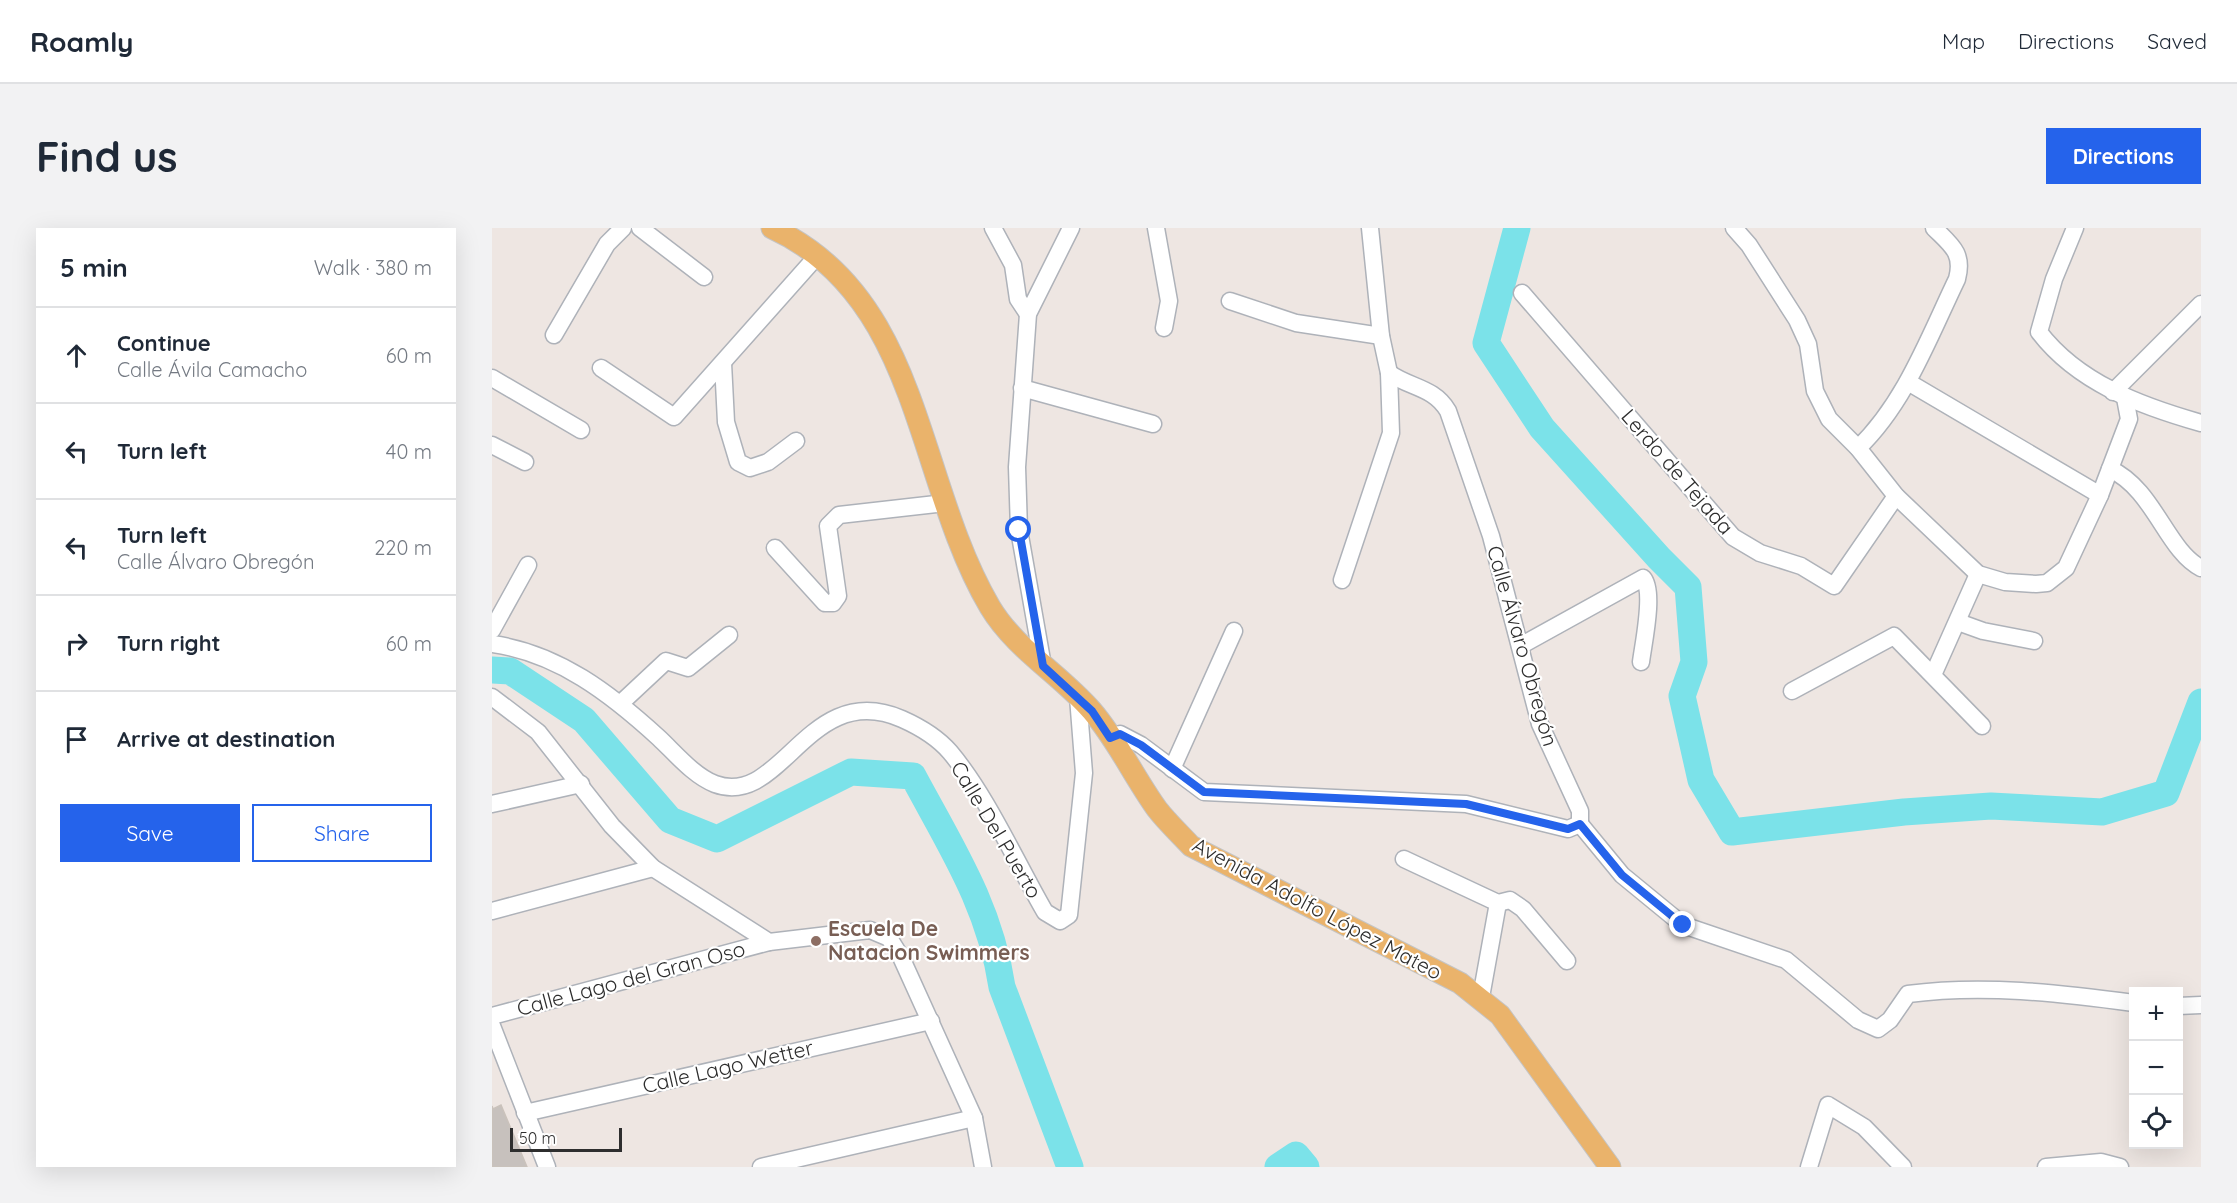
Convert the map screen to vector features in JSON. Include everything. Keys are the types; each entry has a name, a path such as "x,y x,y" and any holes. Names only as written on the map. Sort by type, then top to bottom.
{"main road":[{"name":"Avenida Adolfo López Mateo","path":"772,228 818,255 852,288 879,325 901,372 961,551 991,608 1016,639 1092,711 1158,811 1191,846 1460,983 1481,997 1500,1015 1610,1167"}],"street":[{"path":"554,335 607,244 622,228"},
{"path":"640,228 704,277"},
{"path":"986,228 1003,268 1009,293 1018,299 1028,314"},
{"path":"993,228 1012,265 1018,299"},
{"path":"1043,666 1019,530 1017,467 1022,388 1028,314 1071,228"},
{"path":"1156,228 1168,301 1164,328"},
{"path":"1342,580 1391,433 1389,373 1380,336 1371,228"},
{"path":"1734,228 1749,245 1797,320 1808,344 1815,391 1821,406 1896,496 1978,574 2005,582 2036,584 2057,578 2066,568 2100,495 2129,419 2119,395"},
{"path":"1858,448 1874,433 1908,382 1957,279 1961,265 1957,253 1934,228"},
{"path":"2075,228 2054,279 2039,332 2064,358 2119,395 2201,423"},
{"path":"601,368 674,417 818,255"},
{"name":"Lerdo de Tejada","path":"1522,293 1733,537 1760,553 1801,566 1834,586 1896,496"},
{"path":"1230,301 1296,322 1380,336"},
{"path":"2119,395 2201,304"},
{"path":"723,363 726,422 738,462 750,468 768,462 796,441"},
{"name":"Calle Álvaro Obregón","path":"1389,373 1441,399 1448,411 1491,536 1540,724 1580,812 1580,824"},
{"path":"492,378 581,430"},
{"path":"1908,382 2100,495"},
{"path":"1022,388 1153,424"},
{"path":"492,445 525,462"},
{"path":"2110,469 2128,478 2143,495 2183,552 2201,568"},
{"path":"775,548 825,603 833,603 838,596 828,526 839,515 945,503"},
{"path":"492,630 528,565"},
{"path":"1933,675 1978,574"},
{"path":"1520,646 1643,578 1648,595 1641,662"},
{"path":"1958,622 1983,631 2034,641"},
{"path":"1172,769 1234,631"},
{"path":"621,703 666,661 688,668 729,635"},
{"path":"1792,691 1894,636 1983,726"},
{"name":"Calle Del Puerto","path":"492,644 512,647 566,667 621,703 689,766 714,784 734,788 755,783 769,774 804,738 832,719 863,711 894,716 925,729 949,751 971,780 1045,912 1060,921 1069,915 1084,773 1078,697"},
{"path":"492,697 538,732 612,826 653,868 769,942"},
{"path":"1110,738 1120,734 1204,792 1466,804 1568,829 1580,824 1622,875 1683,925 1786,960 1858,1020 1878,1029 1890,1020 1908,994 1945,989 2066,993 2129,1002"},
{"path":"492,804 581,784"},
{"path":"1404,859 1498,903 1510,900 1523,909 1566,961"},
{"path":"492,911 653,868"},
{"path":"1481,997 1498,903"},
{"name":"Calle Lago del Gran Oso","path":"492,1016 769,942 870,930 889,938 931,1021 974,1118 983,1167"},
{"path":"2183,1006 2201,1005"},
{"name":"Calle Lago Wetter","path":"525,1113 931,1021"},
{"path":"492,1026 547,1167"},
{"path":"1809,1167 1828,1106 1864,1127 1903,1167"},
{"path":"761,1167 974,1118"},
{"path":"2046,1167 2101,1162 2120,1167"}],"building":[{"path":"501,1105 527,1167 492,1167 492,1106 493,1109"}],"waterway":[{"path":"1517,228 1486,343 1542,428 1688,587 1694,662 1682,696 1701,780 1732,832 1904,812 1991,806 2102,812 2166,793 2201,702"},
{"path":"492,670 510,671 584,720 670,820 717,839 851,772 913,776 979,903 996,958 1002,987 1070,1167"},
{"path":"1278,1167 1296,1155 1306,1167"}],"place":[{"name":"Escuela De Natacion Swimmers","path":"816,941"}],"route":[{"path":"1019,530 1043,666 1092,711 1110,738 1120,734 1141,745 1204,792 1466,804 1568,829 1580,824 1622,875 1683,925"}]}
